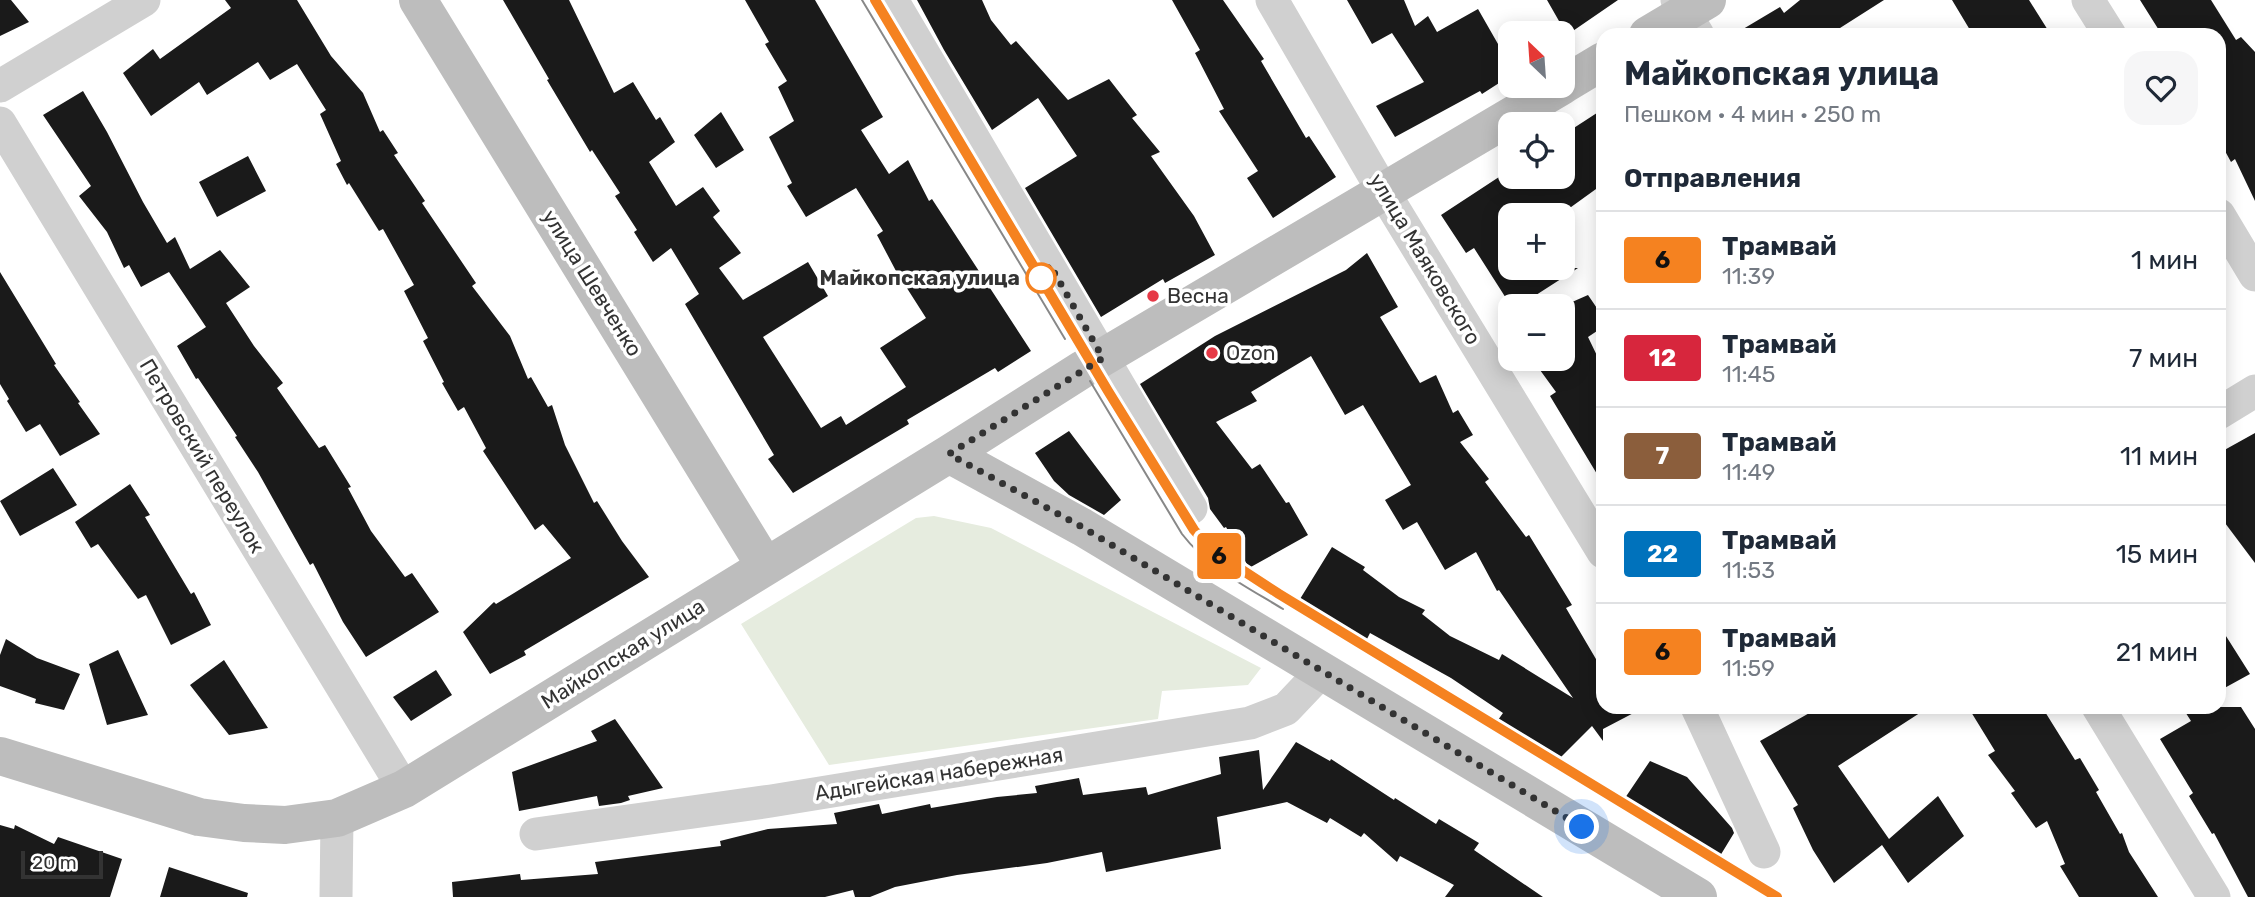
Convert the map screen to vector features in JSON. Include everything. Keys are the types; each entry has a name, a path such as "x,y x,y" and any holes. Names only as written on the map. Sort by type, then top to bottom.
{"street":[{"path":"0,86 144,0"},
{"name":"улица Шевченко","path":"418,0 765,566"},
{"path":"892,0 1098,361 1191,508"},
{"name":"улица Маяковского","path":"1272,0 1383,191 1596,541"},
{"path":"2088,0 2106,28"},
{"path":"1661,28 1692,12"},
{"name":"Майкопская улица","path":"1575,77 1596,65"},
{"name":"Майкопская улица","path":"404,789 1098,361 1540,98"},
{"name":"Петровский переулок","path":"0,123 404,789"},
{"path":"2226,227 2255,275"},
{"path":"2226,408 2255,391"},
{"path":"949,454 1082,527 1323,670 1681,893"},
{"name":"Адыгейская набережная","path":"536,834 785,799 1251,723 1286,709 1323,670"},
{"path":"1700,714 1764,852"},
{"path":"2102,714 2214,897"},
{"path":"0,756 199,817 244,823 285,825 337,818 404,789"},
{"path":"337,818 337,897"}],"shaded area":[{"path":"934,516 991,528 1261,668 1248,685 1162,691 1158,719 829,765 741,624 916,518"}],"building":[{"path":"0,0 11,0 29,22 0,36"},
{"path":"225,0 297,0 331,56 363,93 380,132 383,130 398,153 394,155 425,201 422,203 476,283 472,286 510,336 528,379 531,377 548,407 552,405 565,445 594,503 597,501 649,577 524,651 526,655 490,674 463,632 494,602 496,604 571,558 543,524 535,530 483,451 486,448 464,407 458,411 442,383 444,382 423,341 428,338 404,291 414,285 383,229 379,231 336,164 341,161 320,114 326,110 297,64 270,80 258,62 207,95 199,82 151,116 123,73 153,49 160,59 231,8"},
{"path":"503,0 569,0 614,93 633,82 656,120 660,117 675,142 649,162 676,206 703,187 720,211 713,217 741,253 719,268 743,300 808,262 828,296 763,337 821,428 841,416 846,425 906,387 880,348 926,318 896,271 877,235 883,231 856,188 806,217 787,186 792,183 769,137 794,121 778,87 787,81 765,44 769,42 745,0 815,0 883,117 861,130 889,174 908,160 929,201 932,199 1031,351 998,372 995,368 907,420 909,424 793,493 768,459 774,455 685,304 699,294 671,248 653,262 634,232 637,230 615,196 620,193 592,150 590,152"},
{"path":"917,0 982,0 991,20 1011,45 1016,41 1068,100 1109,79 1137,115 1132,118 1160,152 1151,156 1194,216 1215,255 1165,283 1163,279 1101,317 1025,188 1077,156 1038,98 992,130"},
{"path":"1172,0 1223,0 1264,59 1261,61 1306,138 1309,136 1336,177 1273,218 1247,178 1258,171 1219,111 1224,109 1195,53 1200,50"},
{"path":"1347,0 1404,0 1415,26 1428,16 1437,32 1478,9 1498,44 1498,84 1395,137 1376,106 1424,82 1392,33 1372,44"},
{"path":"1547,0 1618,0 1575,30 1575,21 1559,21"},
{"path":"1800,0 1884,0 1840,28 1745,28 1780,7 1784,13"},
{"path":"1952,0 2029,0 2047,28 1969,28"},
{"path":"2140,0 2211,0 2236,40 2241,37 2255,52 2255,201 2235,159 2231,162 2226,153 2226,28 2158,28"},
{"path":"83,91 167,243 175,237 190,269 220,250 250,287 226,303 254,346 283,383 277,388 319,448 325,445 351,487 348,488 371,531 405,577 412,573 439,612 366,657 343,622 313,563 310,565 258,472 235,437 237,436 198,378 196,379 177,346 206,327 169,272 141,287 129,265 124,268 107,232 79,196 91,186 43,115"},
{"path":"721,112 744,150 716,168 694,135"},
{"path":"1596,114 1596,189 1575,204 1498,203 1498,280 1559,280 1538,294 1503,294 1474,248 1466,253 1441,215 1498,178 1498,189 1575,189 1575,127"},
{"path":"248,156 266,191 217,217 199,182"},
{"path":"1367,253 1398,307 1380,317 1420,383 1436,375 1453,413 1458,410 1473,435 1460,442 1489,479 1485,482 1526,537 1529,535 1572,605 1566,608 1596,659 1596,714 1632,714 1603,729 1603,741 1592,726 1561,757 1521,733 1519,735 1498,720 1503,713 1451,678 1370,633 1366,641 1300,599 1332,547 1365,567 1363,570 1399,597 1425,610 1422,614 1450,636 1499,660 1502,654 1573,698 1499,590 1497,591 1476,552 1445,570 1417,522 1403,530 1385,500 1411,485 1363,405 1345,415 1311,356 1251,392 1257,401 1216,422 1252,469 1260,464 1286,503 1289,502 1308,535 1249,568 1226,527 1224,528 1210,509 1208,498 1140,384 1215,336 1346,270"},
{"path":"0,272 56,364 54,365 100,434 60,456 40,424 26,432 0,384"},
{"path":"1588,295 1596,307 1596,332 1588,337 1596,354 1596,472 1550,396 1556,392 1541,371 1575,371 1575,301"},
{"path":"1069,431 1121,500 1104,515 1069,495 1054,481 1035,453"},
{"path":"2255,433 2255,563 2226,524 2226,449"},
{"path":"53,468 77,505 20,536 0,501"},
{"path":"130,484 150,515 145,517 191,594 194,592 211,625 171,645 146,595 138,599 98,544 91,548 75,522"},
{"path":"2226,636 2250,674 2226,687"},
{"path":"6,639 37,658 80,674 64,710 35,703 36,699 0,686 0,655"},
{"path":"118,650 148,715 107,725 89,664"},
{"path":"224,660 268,728 229,735 190,685"},
{"path":"436,670 452,695 411,721 393,697"},
{"path":"2226,707 2241,707 2255,729 2255,897 2248,897 2214,833 2212,834 2189,796 2193,793 2160,739 2191,721 2186,714 2226,714"},
{"path":"1808,714 1918,714 1838,766 1889,839 1938,796 1964,836 1908,883 1882,845 1834,883 1813,850 1793,808 1798,805 1760,741"},
{"path":"1972,714 2046,714 2075,760 2080,758 2099,790 2096,792 2120,834 2122,833 2129,852 2158,897 2079,897 2060,866 2065,864 2047,821 2036,828 2011,793 2015,791 1988,755 1995,751"},
{"path":"615,719 663,788 628,796 630,800 621,803 599,806 597,796 519,811 512,772 597,741 591,731"},
{"path":"1296,742 1330,761 1331,759 1436,824 1439,819 1479,843 1474,850 1543,897 1445,897 1454,885 1400,856 1397,862 1364,833 1361,837 1330,818 1327,823 1287,802 1217,817 1221,849 1106,872 1102,852 895,887 870,897 855,897 853,890 825,897 453,897 452,882 520,874 521,880 598,874 595,862 721,846 720,841 768,829 837,824 834,813 879,804 882,814 930,804 931,808 1037,793 1035,786 1079,778 1083,795 1146,787 1148,795 1221,774 1219,757 1259,750 1263,790"},
{"path":"1650,761 1687,777 1732,828 1734,833 1720,856 1625,798"},
{"path":"0,825 14,829 15,825 54,844 58,837 122,859 110,897 0,897"},
{"path":"169,867 248,893 247,897 160,897"}],"tram line":[{"path":"862,0 1065,339"},
{"path":"875,0 1108,391 1194,530 1213,551 1279,594 1777,897"},
{"name":"6","path":"875,0 1108,391 1189,523 1206,545 1279,594 1777,897"},
{"path":"1090,381 1182,534 1192,546 1216,567 1283,609"}],"place":[{"name":"Майкопская улица","path":"1041,278"},
{"name":"Весна","path":"1153,296"},
{"name":"Ozon","path":"1212,353"}],"route":[{"path":"1041,278 1050,265 1103,358 949,454 1082,527 1582,827"}]}
